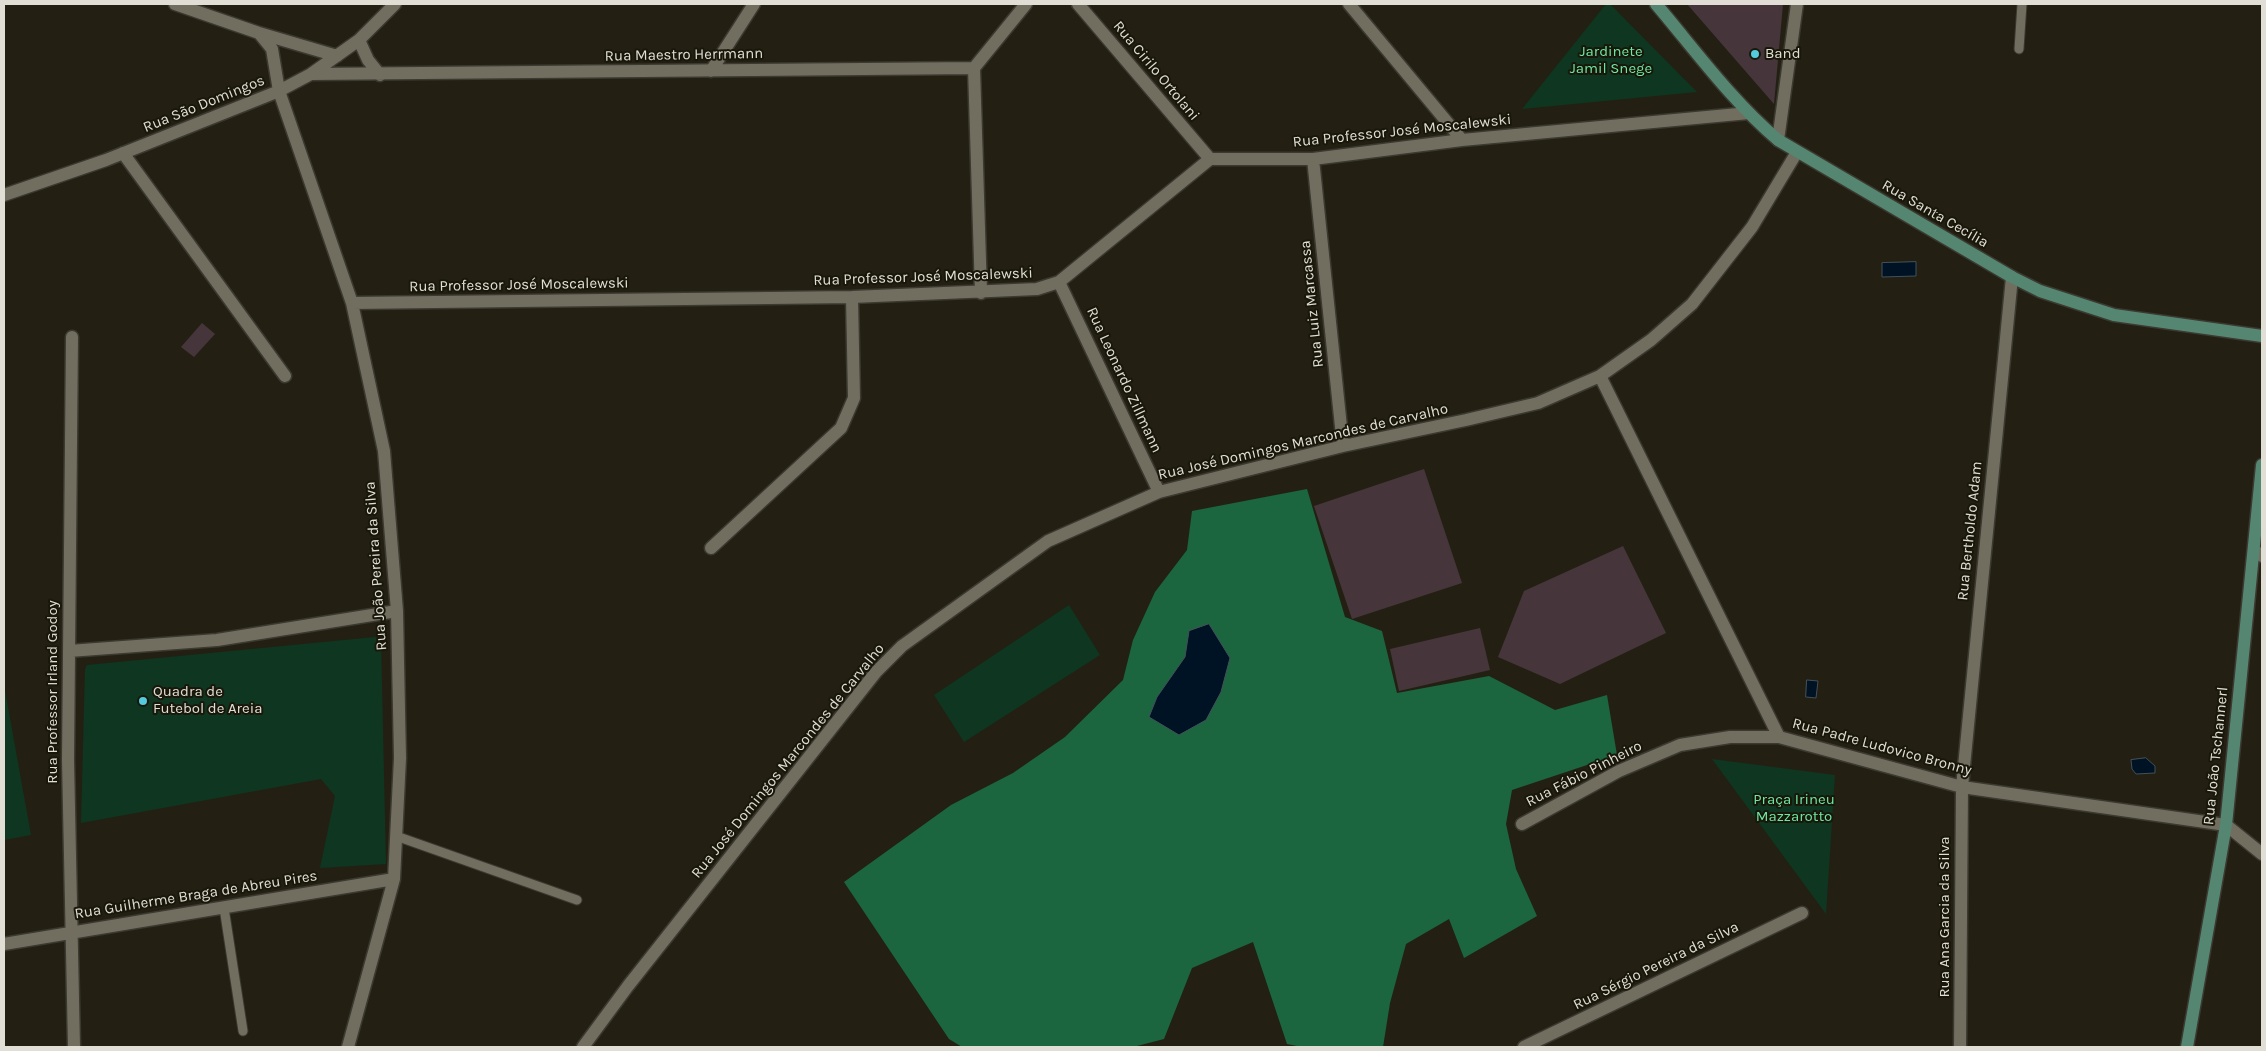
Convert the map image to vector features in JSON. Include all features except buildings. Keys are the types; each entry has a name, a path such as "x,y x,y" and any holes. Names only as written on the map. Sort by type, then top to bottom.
{"main road":[{"name":"Rua Santa Cecília","path":"1656,4 1749,113 1778,140 2012,277 2040,291 2114,315 2262,336"},
{"name":"Rua João Tschannerl","path":"2187,1047 2226,825 2258,553 2262,465"}],"street":[{"path":"175,4 259,33 337,56"},
{"name":"Rua São Domingos","path":"4,195 124,153 279,91 311,74 359,40 395,4"},
{"path":"711,71 754,4"},
{"path":"981,293 974,68 1026,4"},
{"name":"Rua Cirilo Ortolani","path":"1078,4 1210,159"},
{"path":"1350,4 1462,140"},
{"path":"1778,140 1797,4"},
{"name":"Rua João Pereira da Silva","path":"259,33 272,49 277,67 279,91 352,304 384,451 396,611 400,758 394,879 348,1047"},
{"path":"359,40 368,60 380,75"},
{"name":"Rua Maestro Herrmann","path":"311,74 380,75 974,68"},
{"name":"Rua Professor José Moscalewski","path":"352,304 852,297 981,293 1037,289 1059,282 1210,159 1313,159 1462,140 1749,113"},
{"name":"Rua José Domingos Marcondes de Carvalho","path":"583,1047 628,986 870,680 902,646 1048,541 1159,492 1343,446 1538,403 1600,376 1651,340 1692,304 1752,227 1797,152"},
{"path":"124,153 286,376"},
{"name":"Rua Luiz Marcassa","path":"1313,159 1343,446"},
{"name":"Rua Bertholdo Adam","path":"1962,788 2012,277"},
{"name":"Rua Leonardo Zillmann","path":"1059,282 1159,492"},
{"path":"711,548 841,428 854,398 852,297"},
{"name":"Rua Professor Irland Godoy","path":"72,337 68,760 74,1047"},
{"name":"Rua Padre Ludovico Bronny","path":"1600,376 1780,737 1962,788 2226,825"},
{"path":"69,651 217,640 396,611"},
{"name":"Rua Fábio Pinheiro","path":"1522,824 1619,771 1680,745 1730,737 1780,737"},
{"name":"Rua Ana Garcia da Silva","path":"1960,1047 1962,788"},
{"path":"2226,825 2262,854"},
{"name":"Rua Guilherme Braga de Abreu Pires","path":"4,944 394,879"},
{"name":"Rua Sérgio Pereira da Silva","path":"1524,1047 1802,913"}],"lane":[{"path":"2019,49 2022,4"},
{"path":"396,836 577,900"},
{"path":"224,908 242,1031"}],"green space":[{"name":"Jardinete Jamil Snege","path":"1606,4 1610,4 1697,92 1522,109"},
{"path":"1307,489 1345,617 1382,631 1397,693 1489,676 1555,710 1607,695 1617,755 1512,790 1506,824 1516,869 1537,916 1464,958 1449,919 1406,944 1390,1003 1383,1047 1302,1047 1287,1044 1253,942 1192,968 1164,1039 1133,1047 962,1047 949,1039 844,882 951,805 1013,773 1065,737 1123,680 1133,640 1155,592 1187,550 1192,511"},
{"path":"1069,605 1100,655 964,742 934,695"},
{"path":"375,637 381,639 386,864 320,868 335,796 321,779 81,823 85,669 87,665"},
{"path":"4,685 31,835 4,840"},
{"name":"Praça Irineu Mazzarotto","path":"1712,759 1835,775 1826,914"}],"water":[{"path":"1916,262 1916,276 1882,277 1882,263"},
{"path":"1209,624 1230,658 1221,692 1206,720 1179,735 1149,717 1157,697 1185,657 1189,631"},
{"path":"1807,680 1818,681 1816,698 1806,697"},
{"path":"2146,758 2155,766 2155,773 2136,774 2132,769 2131,760"}],"place":[{"name":"Band","path":"1755,54"},
{"name":"Quadra de Futebol de Areia","path":"143,701"}]}
